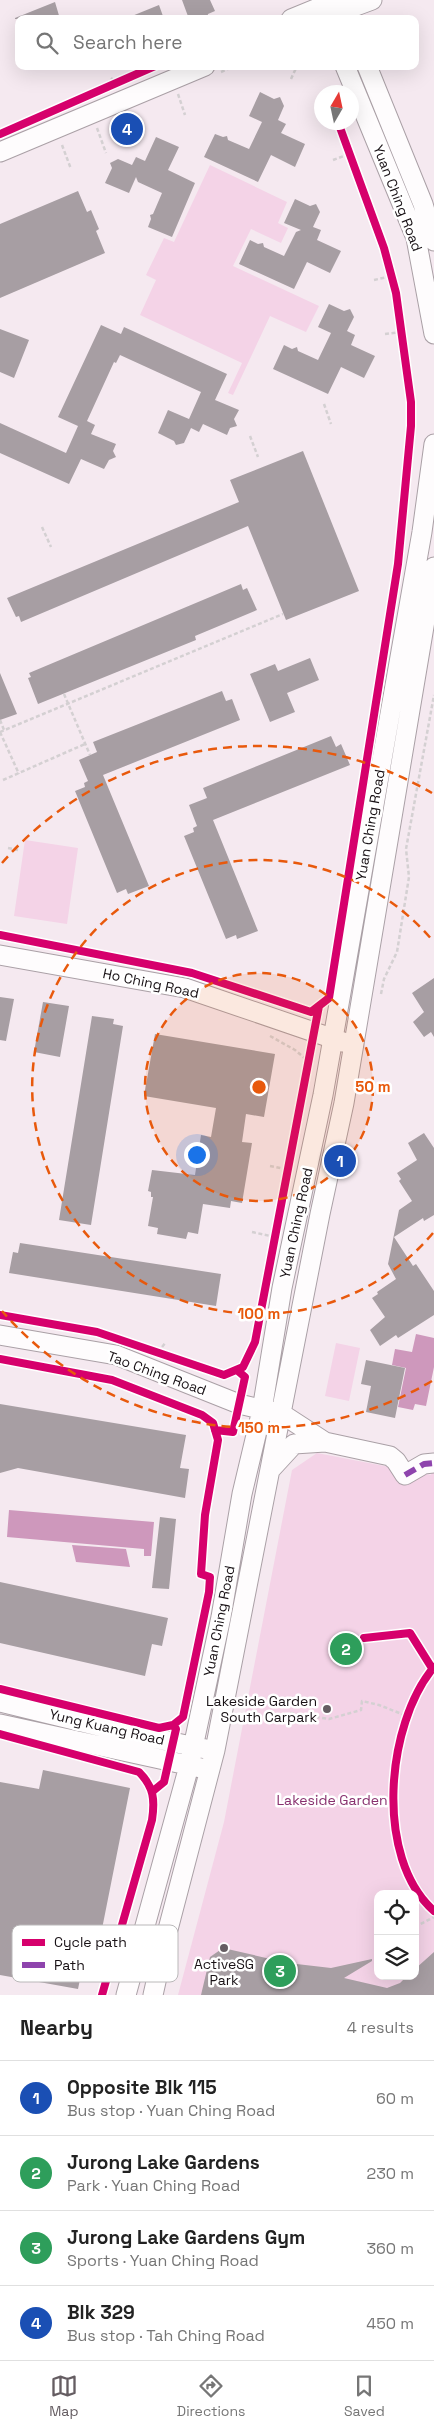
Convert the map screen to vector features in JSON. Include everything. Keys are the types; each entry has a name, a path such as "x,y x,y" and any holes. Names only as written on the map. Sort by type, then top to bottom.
{"street":[{"path":"309,15 372,0"},
{"path":"0,143 168,70"},
{"path":"0,152 195,70"},
{"name":"Yuan Ching Road","path":"347,70 416,238 434,334"},
{"name":"Yuan Ching Road","path":"369,70 423,204 434,241"},
{"name":"Yuan Ching Road","path":"144,1925 189,1766 221,1617 242,1494 262,1410 282,1288 294,1173 333,1039 422,532 434,444"},
{"name":"Yuan Ching Road","path":"169,1925 211,1770 354,1046 434,567"},
{"path":"372,814 393,817"},
{"name":"Ho Ching Road","path":"0,955 185,988 354,1046"},
{"name":"Tao Ching Road","path":"0,1335 116,1355 239,1404 282,1414"},
{"path":"282,1414 325,1442"},
{"path":"270,1470 294,1444 325,1442 390,1456 396,1461 405,1475 424,1464 434,1463"},
{"name":"Yung Kuang Road","path":"0,1702 215,1750"},
{"name":"Yung Kuang Road","path":"0,1724 211,1770"},
{"name":"Yuan Ching Road","path":"126,1995 129,1982"},
{"name":"Yuan Ching Road","path":"153,1995 156,1982"}],"path":[{"path":"291,80 295,70"},
{"path":"108,86 124,79"},
{"path":"177,90 185,115"},
{"path":"96,124 106,152"},
{"path":"60,139 70,169"},
{"path":"333,160 349,154"},
{"path":"374,280 393,280 389,267"},
{"path":"400,322 403,341"},
{"path":"385,334 402,332"},
{"path":"324,404 330,424"},
{"path":"250,436 258,457"},
{"path":"42,527 51,547"},
{"path":"19,774 0,732 283,614"},
{"path":"64,694 90,756"},
{"path":"0,720 4,730"},
{"path":"3,780 85,744"},
{"path":"8,848 18,850"},
{"path":"306,1070 314,1033"},
{"path":"266,1034 295,1050 308,1061"},
{"path":"290,1161 294,1173"},
{"path":"270,1166 294,1173"},
{"path":"273,1246 277,1228"},
{"path":"252,1232 275,1237"},
{"path":"158,1352 166,1342"},
{"path":"150,1349 168,1356"},
{"path":"0,1359 112,1380 202,1415 213,1423 218,1440"},
{"path":"215,1430 224,1431"},
{"path":"290,1713 329,1719 361,1710 362,1701 379,1704 406,1719 411,1707"},
{"path":"154,1798 153,1791 159,1787"},
{"path":"419,1925 434,1917"}],"green space":[{"path":"210,165 287,202 278,223 288,228 281,243 251,229 233,266 319,306 306,332 270,316 233,395 228,393 242,363 140,315 156,280 146,275 164,238 174,242"},
{"path":"25,840 78,848 67,924 14,916"},
{"path":"336,1343 360,1348 349,1401 325,1396"},
{"name":"Lakeside Garden","path":"317,1453 431,1475 434,1458 434,1995 178,1995 224,1822 292,1470"}],"shaded area":[{"path":"416,1334 434,1338 434,1367 426,1406 415,1404 413,1410 398,1407 406,1368 392,1365 395,1349 412,1352"},
{"path":"9,1510 154,1522 151,1556 144,1556 144,1549 7,1537"},
{"path":"72,1545 126,1549 130,1567 76,1562"}],"building":[{"path":"182,0 210,0 215,11 208,15 188,15"},
{"path":"55,2 59,15 22,15"},
{"path":"159,5 163,15 134,15"},
{"path":"260,92 274,99 280,97 284,106 278,120 286,124 281,133 305,144 295,167 271,155 258,182 204,157 215,134 223,137 227,136 228,140 249,149 262,122 249,116"},
{"path":"156,137 179,147 168,170 195,183 172,237 148,227 151,219 150,215 153,214 162,193 138,182 136,177 129,193 105,183 112,168 110,163 118,159 132,165 136,157 145,161"},
{"path":"78,191 87,212 91,210 99,229 96,231 105,253 0,298 0,224"},
{"path":"295,199 310,206 316,204 320,212 313,227 321,230 317,240 341,251 330,273 307,262 294,289 239,264 250,240 258,244 263,243 264,247 284,256 296,232 301,230 284,223"},
{"path":"329,304 344,311 350,309 354,317 347,331 355,335 351,345 375,356 364,378 341,367 328,394 273,369 284,345 292,349 297,347 298,351 318,360 331,333 318,327"},
{"path":"101,325 121,334 124,327 227,374 215,400 239,410 234,419 237,426 230,428 227,435 203,424 199,432 191,428 184,443 176,445 174,441 158,433 168,410 189,419 201,392 120,355 116,363 114,362 87,421 95,425 91,434 116,444 113,451 116,457 109,460 104,469 81,459 69,484 0,453 0,423 66,453 78,426 58,417"},
{"path":"0,329 29,340 14,378 0,372"},
{"path":"303,451 359,591 286,620 248,526 21,622 19,616 16,617 7,598 239,502 230,480"},
{"path":"241,584 243,590 247,588 257,610 195,636 196,640 38,704 28,678 31,677 29,673"},
{"path":"310,658 319,680 287,693 295,712 270,722 250,674 275,664 278,671"},
{"path":"0,673 17,714 0,720"},
{"path":"222,691 226,701 232,699 240,720 103,775 149,886 128,894 126,889 117,893 75,791 85,787 84,783 88,781 79,760 97,752 93,742"},
{"path":"331,736 336,747 341,744 350,765 213,820 258,931 237,939 236,935 226,939 184,836 194,832 193,828 197,826 189,805 207,798 203,788"},
{"path":"434,978 434,1037 431,1032 424,1037 413,1022 424,1012 412,993"},
{"path":"0,997 14,999 6,1041 0,1040"},
{"path":"43,1002 69,1006 60,1057 34,1052"},
{"path":"92,1016 114,1019 113,1024 123,1026 91,1225 59,1220"},
{"path":"155,1034 275,1054 264,1117 246,1114 242,1142 252,1143 242,1203 231,1201 230,1208 203,1204 198,1234 188,1232 186,1239 157,1234 158,1228 148,1226 153,1197 151,1197 151,1192 148,1191 152,1170 195,1175 201,1135 211,1137 216,1108 144,1096"},
{"path":"424,1133 434,1148 434,1215 424,1221 423,1218 394,1237 413,1266 416,1264 434,1291 434,1315 398,1338 396,1335 380,1346 370,1330 385,1317 372,1298 378,1294 377,1292 396,1279 388,1264 399,1210 412,1201 399,1181 401,1179 397,1173 417,1160 408,1143"},
{"path":"20,1243 221,1274 216,1306 9,1273 13,1252 18,1253"},
{"path":"366,1360 405,1368 395,1418 366,1412 371,1386 361,1384"},
{"path":"0,1404 186,1435 180,1468 189,1469 185,1498 18,1468 0,1473"},
{"path":"160,1517 176,1519 169,1589 152,1588"},
{"path":"0,1582 168,1618 162,1646 152,1644 145,1676 0,1643"},
{"path":"43,1770 130,1788 103,1925 12,1925 12,1977 0,1975 0,1782 39,1789"},
{"name":"ActiveSG Park","path":"223,1948 288,1963 331,1968 372,1959 372,1961 344,1978 387,1988 403,1980 419,1980 419,1965 434,1952 434,1995 201,1995 210,1957"},
{"path":"39,1982 79,1982 78,1989"}],"marked path":[{"path":"405,1475 424,1464 434,1463"}],"cycle path":[{"path":"0,134 146,70"},
{"path":"0,935 192,973 311,1012 329,998 398,564 411,426 411,402 396,293 384,248 341,130"},
{"path":"0,1315 97,1332 224,1375 243,1367 255,1342 319,1006"},
{"path":"0,1359 112,1380 202,1415 213,1423 218,1440 205,1515 201,1574 210,1577 209,1592 183,1717 173,1725 159,1728 0,1689"},
{"path":"215,1430 233,1432 245,1377 238,1371"},
{"path":"364,1638 410,1633 432,1668"},
{"path":"434,1667 418,1692 405,1722 397,1755 393,1790 395,1826 402,1859 415,1888 434,1911"},
{"path":"153,1791 164,1782 176,1729 173,1725"},
{"path":"0,1734 139,1772 148,1783 153,1800 152,1820 122,1925"},
{"path":"102,1995 106,1982"}],"place":[{"name":"Blk 329","path":"127,129"},
{"name":"Opposite Blk 115","path":"340,1161"},
{"name":"Jurong Lake Gardens","path":"346,1649"},
{"name":"Lakeside Garden South Carpark","path":"327,1709"},
{"name":"ActiveSG Park","path":"224,1948"},
{"name":"Jurong Lake Gardens Gym","path":"280,1971"}]}
